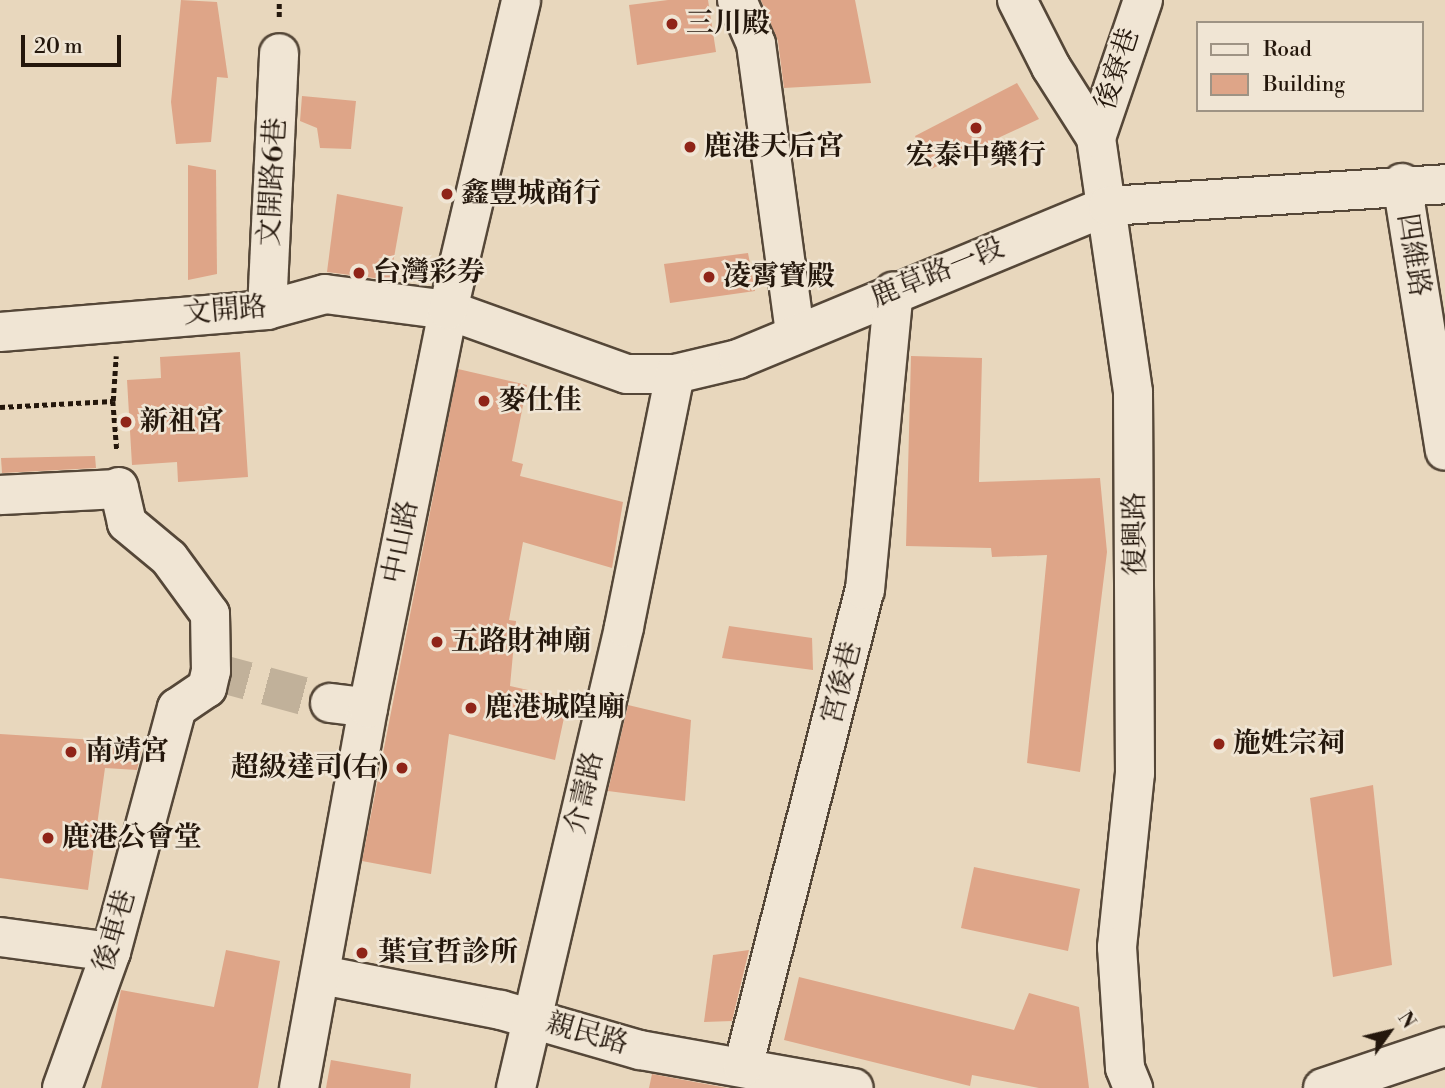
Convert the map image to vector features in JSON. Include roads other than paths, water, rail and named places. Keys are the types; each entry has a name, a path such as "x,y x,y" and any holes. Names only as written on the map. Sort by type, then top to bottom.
{"street":[{"name":"中山路","path":"299,1088 322,975 368,708 448,310 521,0"},
{"path":"737,0 756,44 795,331"},
{"name":"復興路","path":"1017,0 1051,67 1096,138 1108,206 1134,420 1135,773 1117,947 1125,1068 1133,1088"},
{"name":"後寮巷","path":"1096,138 1143,0"},
{"name":"文開路6巷","path":"267,310 279,53"},
{"name":"鹿草路一段","path":"448,310 627,374 675,374 738,359 795,331 1108,206 1402,183 1445,184"},
{"name":"四維路","path":"1402,183 1445,451"},
{"name":"宮後巷","path":"743,1067 865,590 894,291"},
{"name":"文開路","path":"0,332 267,310 325,294 448,310"},
{"name":"介壽路","path":"516,1088 675,374"},
{"name":"後車巷","path":"0,495 119,488 127,523 169,558 210,614 211,671 206,688 177,708 111,952 62,1088"},
{"path":"330,703 368,708"},
{"path":"0,937 111,952"},
{"name":"親民路","path":"322,975 533,1019 640,1050 854,1088"},
{"path":"1323,1088 1445,1047"}],"tunnel":[{"path":"211,671 330,703"}],"place":[{"name":"三川殿","path":"672,24"},
{"name":"宏泰中藥行","path":"976,128"},
{"name":"鹿港天后宮","path":"690,147"},
{"name":"鑫豐城商行","path":"447,194"},
{"name":"台灣彩券","path":"359,273"},
{"name":"凌霄寶殿","path":"709,277"},
{"name":"麥仕佳","path":"484,401"},
{"name":"新祖宮","path":"126,422"},
{"name":"五路財神廟","path":"437,642"},
{"name":"鹿港城隍廟","path":"471,708"},
{"name":"施姓宗祠","path":"1219,744"},
{"name":"南靖宮","path":"71,752"},
{"name":"超級達司(右)","path":"402,768"},
{"name":"鹿港公會堂","path":"48,838"},
{"name":"葉宣哲診所","path":"362,953"}]}
